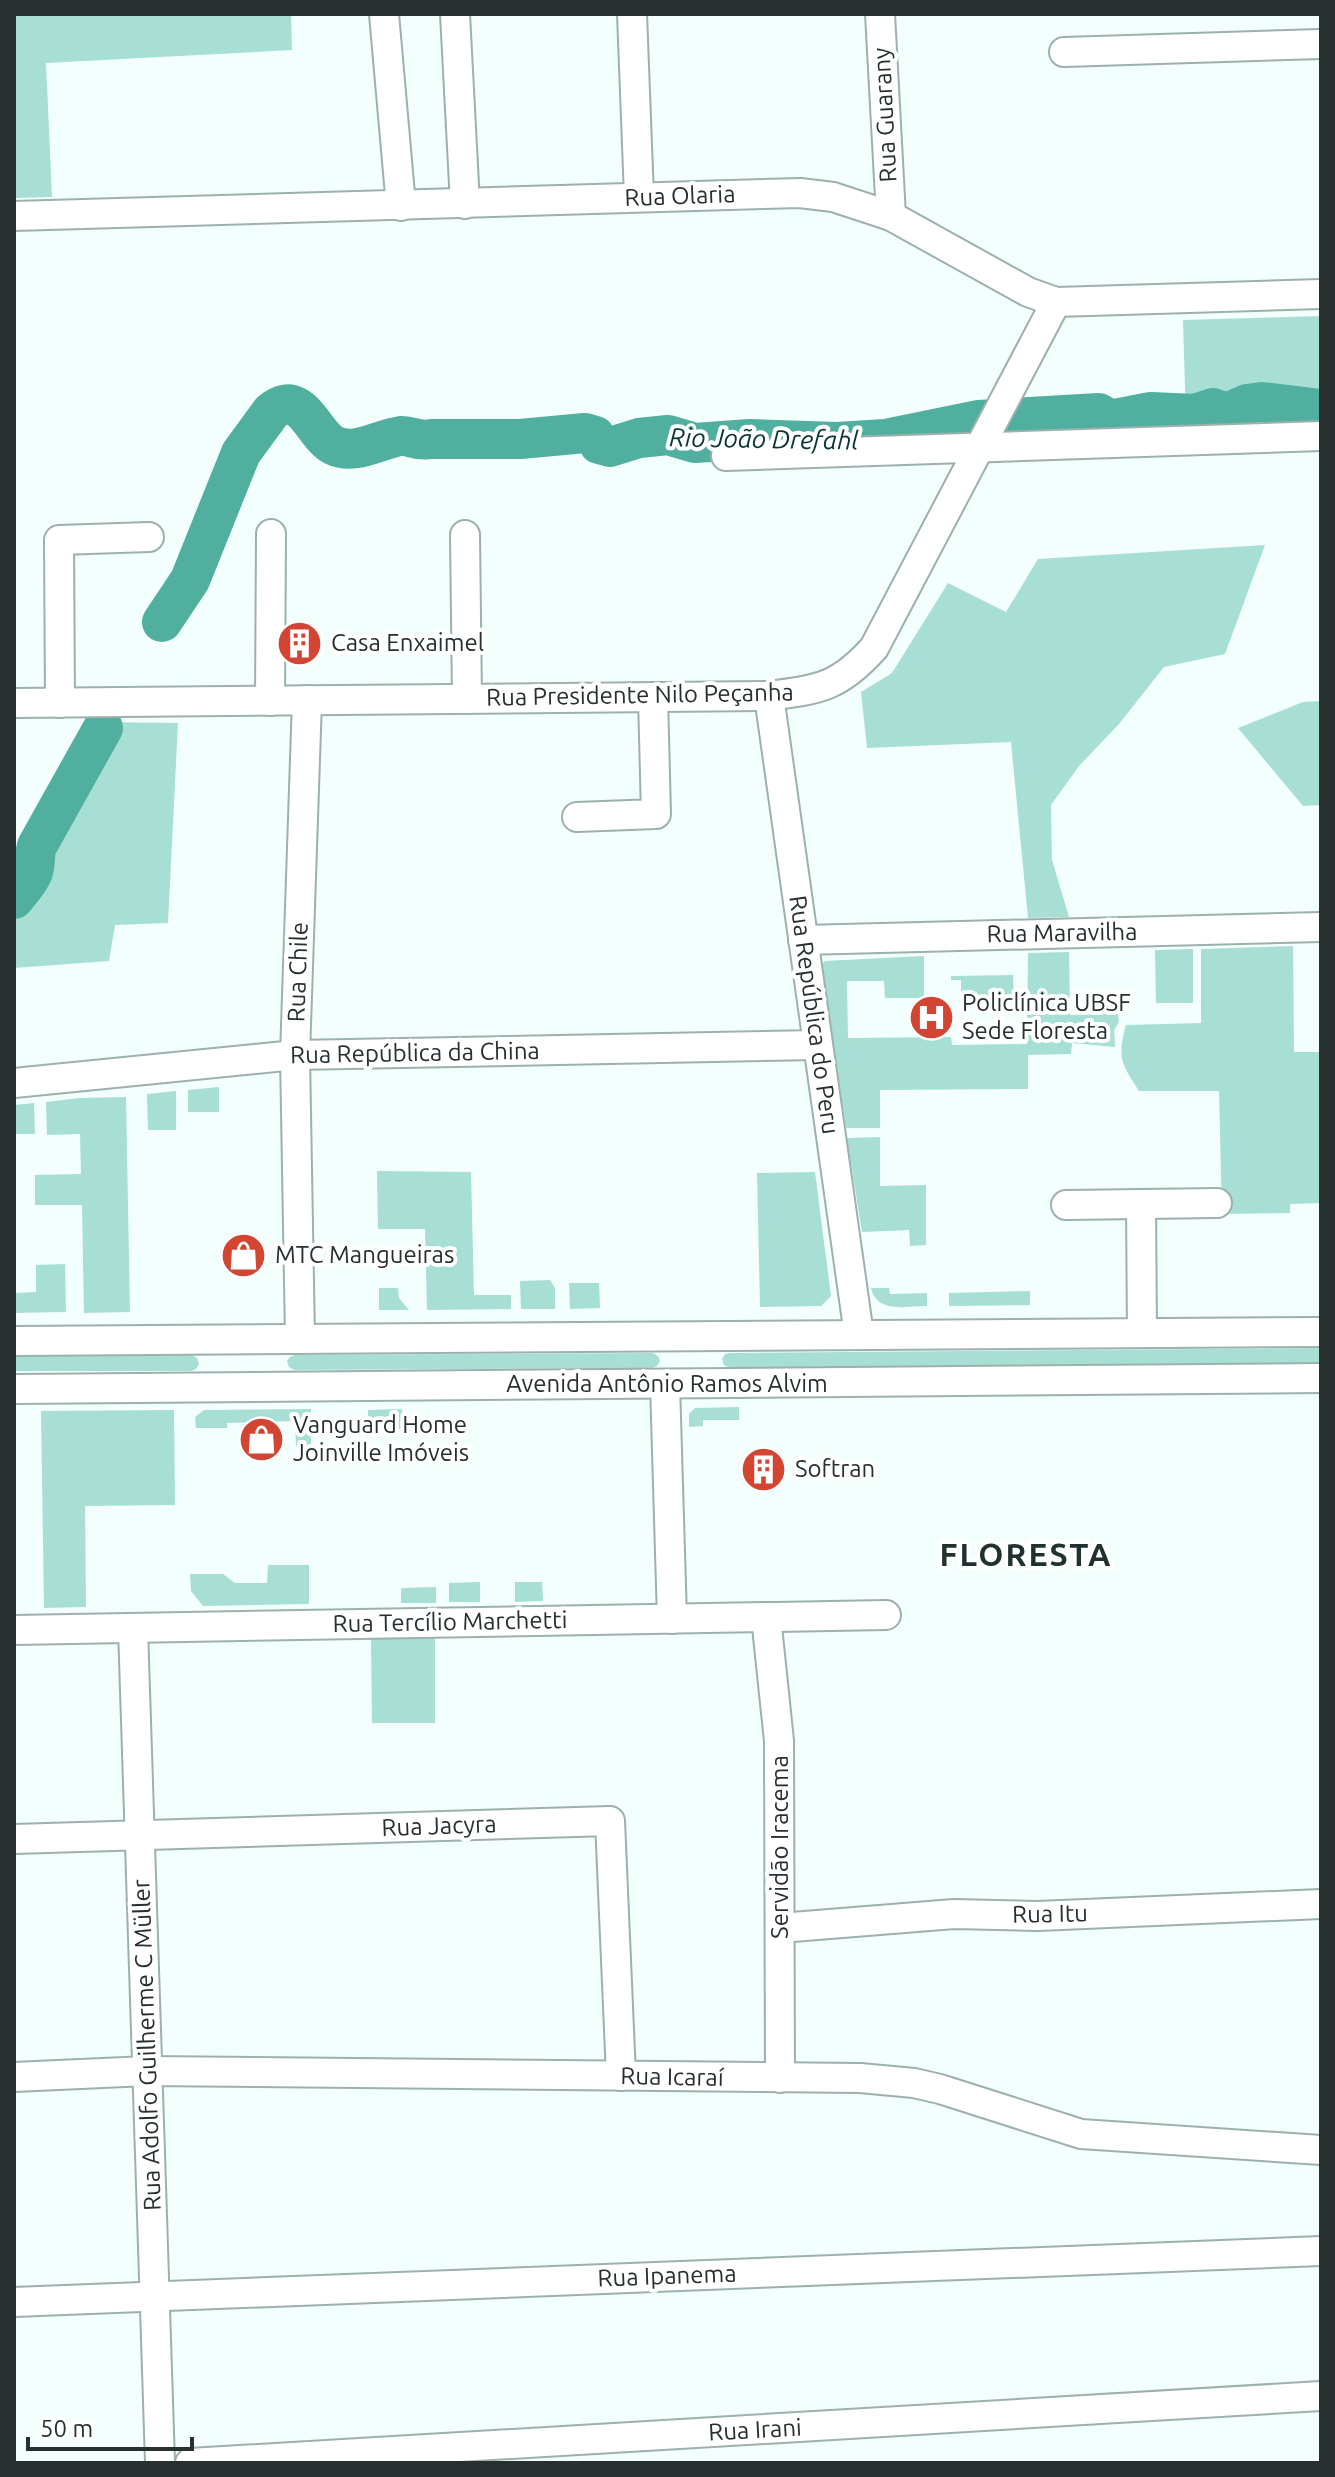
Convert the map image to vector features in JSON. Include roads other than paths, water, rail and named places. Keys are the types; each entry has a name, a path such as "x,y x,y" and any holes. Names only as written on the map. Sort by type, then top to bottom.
{"street":[{"path":"384,14 401,206"},
{"path":"455,14 465,204"},
{"path":"632,14 639,197"},
{"name":"Rua Guarany","path":"880,14 891,216"},
{"path":"1064,52 1321,44"},
{"name":"Rua Olaria","path":"14,216 800,193 833,197 891,216 1028,292 1056,302 1321,294"},
{"name":"Rua Presidente Nilo Peçanha","path":"14,703 769,696 813,690 834,683 858,666 874,648 1056,302"},
{"path":"726,456 991,427 1321,436"},
{"path":"270,701 271,534"},
{"path":"465,535 467,699"},
{"path":"60,703 59,540 149,537"},
{"name":"Rua República do Peru","path":"769,696 859,1335"},
{"path":"577,817 656,814 653,697"},
{"name":"Rua Chile","path":"300,1339 295,1055 307,700"},
{"name":"Rua Maravilha","path":"803,940 1321,927"},
{"name":"Rua República da China","path":"14,1083 295,1055 818,1045"},
{"path":"1066,1205 1217,1203"},
{"path":"1141,1204 1142,1333"},
{"name":"Avenida Antônio Ramos Alvim","path":"14,1341 1321,1332"},
{"path":"1214,1379 1224,1371 1287,1371 1297,1367 1302,1356 1300,1345 1273,1333"},
{"name":"Avenida Antônio Ramos Alvim","path":"14,1389 1321,1378"},
{"path":"665,1384 672,1619"},
{"name":"Rua Tercílio Marchetti","path":"14,1630 886,1615"},
{"name":"Servidão Iracema","path":"766,1617 779,1741 780,2078"},
{"name":"Rua Adolfo Guilherme C Müller","path":"133,1628 160,2463"},
{"name":"Rua Jacyra","path":"14,1839 610,1821 621,2076"},
{"name":"Rua Itu","path":"780,1928 954,1914 1038,1916 1321,1904"},
{"name":"Rua Icaraí","path":"14,2077 147,2071 860,2078 914,2083 940,2089 1081,2134 1321,2150"},
{"name":"Rua Ipanema","path":"14,2302 1321,2251"},
{"name":"Rua Irani","path":"190,2463 1321,2396"}],"waterway":[{"name":"Rio João Drefahl","path":"162,622 190,580 241,453 271,412 281,406 299,408 333,445 350,449 401,436 422,440 520,439 585,433 595,436 599,444 610,447 639,438 668,435 695,443 750,439 837,442 885,439 978,420 1099,413 1110,420 1151,412 1195,414 1213,408 1227,413 1247,404 1262,402 1321,409"},
{"name":"Rio João Drefahl","path":"14,899 31,876 37,846 103,728"}],"place":[{"name":"Casa Enxaimel","path":"300,643"},
{"name":"Policlínica UBSF Sede Floresta","path":"931,1017"},
{"name":"MTC Mangueiras","path":"244,1255"},
{"name":"Vanguard Home Joinville Imóveis","path":"262,1439"},
{"name":"Softran","path":"764,1469"}],"district":[{"name":"FLORESTA","path":"1026,1555"}]}
